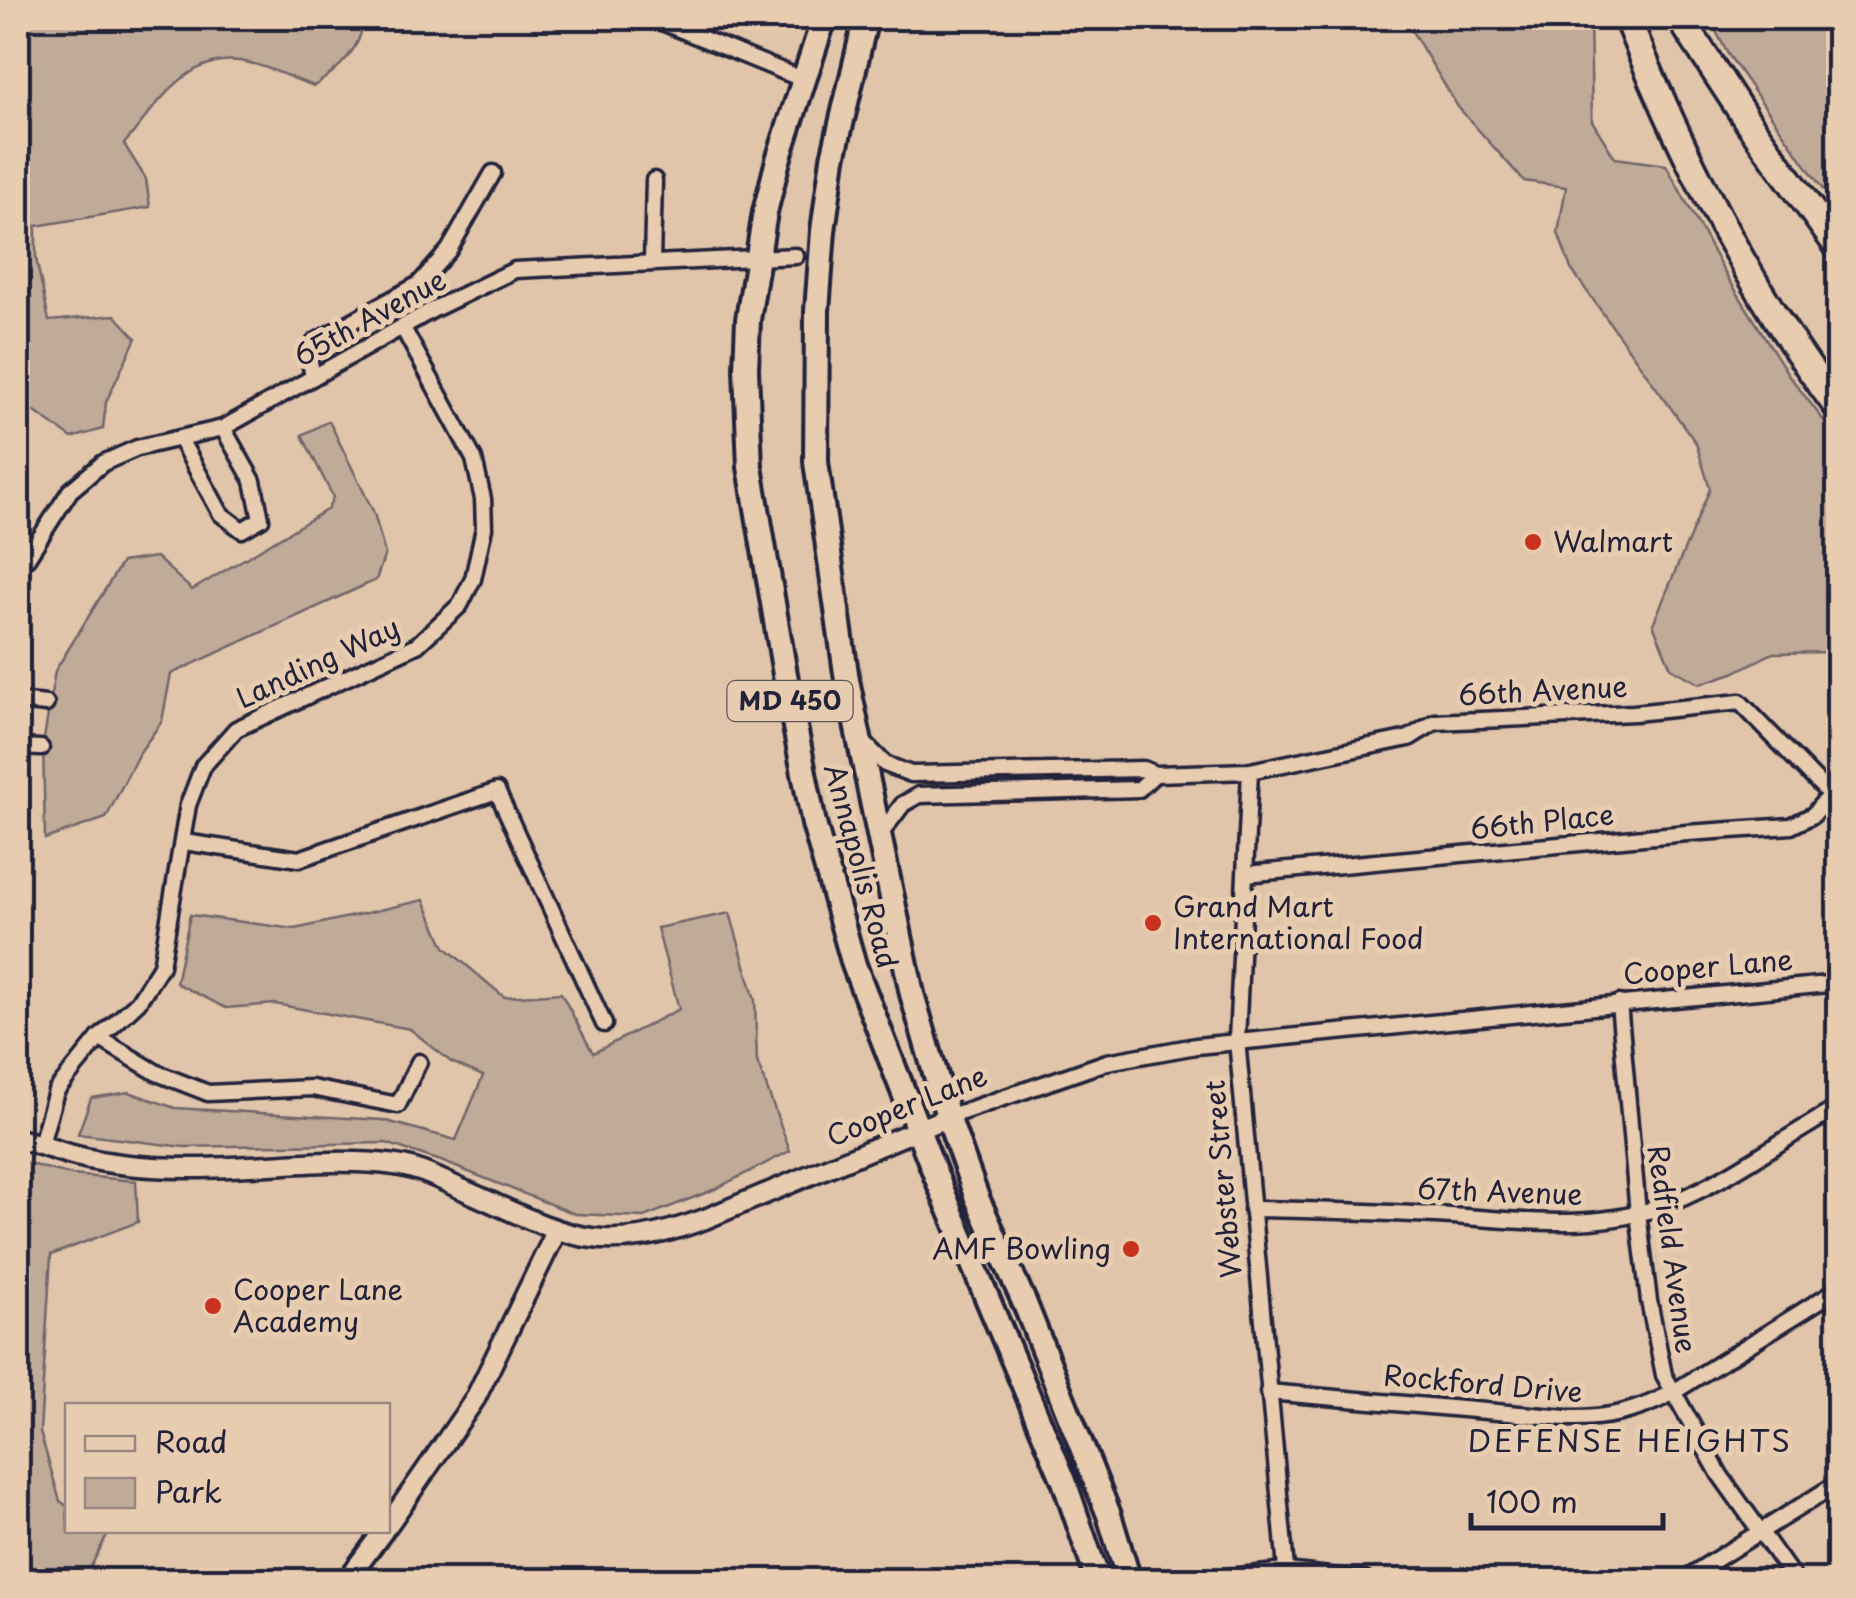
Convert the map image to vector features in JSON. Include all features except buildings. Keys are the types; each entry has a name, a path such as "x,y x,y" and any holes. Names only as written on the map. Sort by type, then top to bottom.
{"highway":[{"path":"1628,18 1725,226 1774,312 1838,408"},
{"path":"1680,18 1758,137 1838,247"}],"main road":[{"name":"Annapolis Road","path":"824,18 778,160 748,320 750,466 786,686 834,901 872,1011 938,1181 1064,1480 1098,1580"},
{"name":"Annapolis Road","path":"866,18 845,97 823,231 818,297 815,416 822,516 846,680 912,994 948,1117 977,1198 1025,1304 1109,1516 1129,1580"}],"street":[{"path":"652,18 802,79"},
{"path":"313,377 308,352 315,342 419,284 449,250 492,173"},
{"path":"652,262 654,180"},
{"name":"65th Avenue","path":"26,558 70,492 102,463 137,448 223,428 434,309 515,270 796,256"},
{"path":"419,284 434,309"},
{"name":"Landing Way","path":"41,1144 56,1091 99,1038 138,1002 161,966 188,805 204,766 236,728 417,645 460,605 472,579 484,528 483,500 474,459 403,328"},
{"path":"180,439 221,514 242,530 262,519 253,481 223,428"},
{"path":"18,702 46,704"},
{"name":"66th Avenue","path":"859,737 885,764 911,774 1143,769 1155,774 1250,772 1409,738 1435,722 1634,713 1740,702 1834,798"},
{"path":"18,746 41,748"},
{"name":"Webster Street","path":"1250,772 1237,1040 1286,1576"},
{"name":"66th Avenue","path":"879,837 903,804 919,795 1139,789 1155,774"},
{"path":"184,842 299,860 497,792 604,1024"},
{"name":"66th Place","path":"1246,874 1791,826 1834,798"},
{"name":"Cooper Lane","path":"18,1139 123,1164 187,1168 392,1164 435,1177 556,1232 620,1240 671,1232 948,1117 1107,1062 1237,1040 1838,983"},
{"name":"Redfield Avenue","path":"1619,1003 1638,1214 1657,1348 1672,1394 1760,1535 1795,1580"},
{"path":"99,1038 156,1074 208,1094 312,1088 398,1105 419,1062"},
{"name":"67th Avenue","path":"1252,1210 1563,1222 1638,1214 1733,1174 1838,1108"},
{"path":"390,1522 475,1399 556,1232"},
{"name":"Rockford Drive","path":"1268,1392 1589,1419 1632,1412 1672,1394 1838,1289"},
{"path":"1683,1580 1838,1483"},
{"path":"347,1580 382,1533"},
{"path":"1201,1580 1286,1576 1365,1580"}],"green space":[{"path":"18,18 363,18 354,48 314,86 239,61 220,61 187,75 160,100 124,144 146,179 150,207 36,226 36,258 49,321 115,315 136,338 106,402 103,429 72,438 18,400"},
{"path":"1404,18 1590,18 1592,121 1615,158 1666,165 1723,270 1788,374 1838,439 1838,652 1773,653 1700,684 1671,668 1653,624 1710,489 1696,443 1571,269 1558,233 1566,187 1524,181 1458,107"},
{"path":"1709,18 1829,18 1838,34 1838,211 1728,54"},
{"path":"329,421 374,513 385,554 376,580 171,674 162,721 138,755 106,818 45,839 43,745 55,671 122,562 156,557 192,590 328,509 333,497 302,435"},
{"path":"424,900 445,947 504,997 561,993 593,1053 679,1009 657,928 730,913 755,1000 757,1061 790,1151 713,1190 644,1217 575,1214 386,1143 184,1147 78,1134 91,1098 129,1092 175,1108 383,1120 456,1140 483,1076 451,1062 410,1029 275,1004 226,1008 176,983 190,915 295,929"},
{"path":"18,1161 72,1175 136,1181 138,1222 51,1255 40,1432 60,1501 65,1505 65,1533 108,1533 84,1580 18,1580"}],"place":[{"name":"Walmart","path":"1533,542"},
{"name":"Grand Mart International Food","path":"1153,923"},
{"name":"AMF Bowling","path":"1131,1249"},
{"name":"Cooper Lane Academy","path":"213,1306"}],"district":[{"name":"DEFENSE HEIGHTS","path":"1630,1442"}]}
